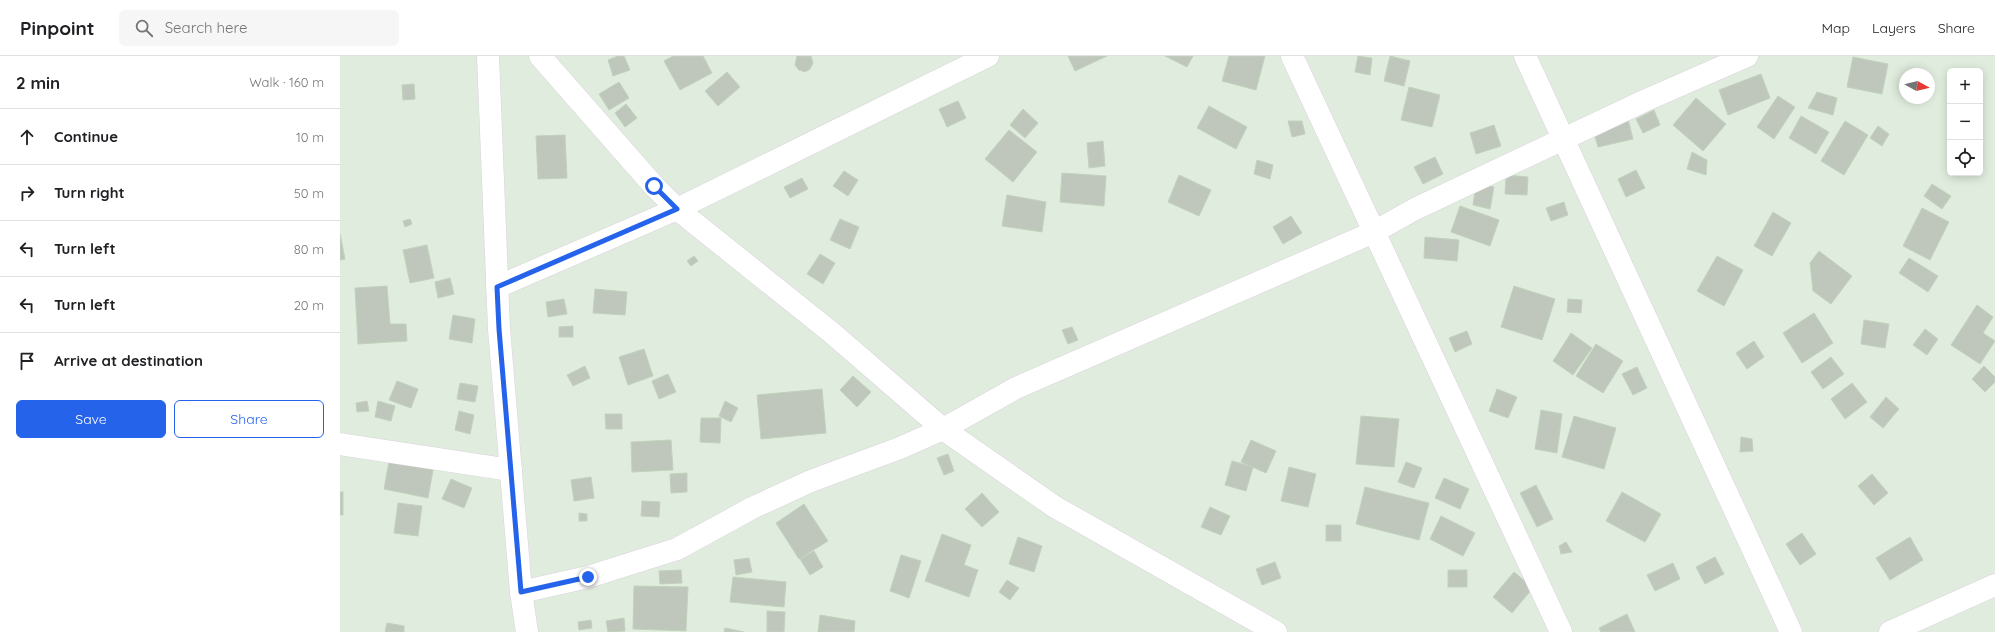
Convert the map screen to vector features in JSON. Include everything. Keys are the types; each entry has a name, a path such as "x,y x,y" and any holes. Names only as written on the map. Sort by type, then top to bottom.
{"street":[{"path":"488,56 499,329 521,592 527,632"},
{"path":"540,56 654,186 677,209 832,333 943,429 1055,507 1276,632"},
{"path":"497,287 677,209 988,56"},
{"path":"1292,56 1561,632"},
{"path":"1525,56 1791,632"},
{"path":"521,592 588,577 677,550 752,508 811,481 900,448 943,429 1016,388 1374,232 1415,208 1747,56"},
{"path":"340,444 511,470"},
{"path":"1890,632 1995,585"}],"building":[{"path":"618,56 624,56 630,70 613,76 608,60"},
{"path":"673,56 703,56 712,73 680,90 664,61"},
{"path":"797,56 811,56 813,63 810,69 805,72 799,70 795,65"},
{"path":"1068,56 1107,56 1075,71"},
{"path":"1165,56 1193,56 1187,67"},
{"path":"1229,56 1265,56 1256,90 1222,81"},
{"path":"1358,56 1372,58 1370,75 1355,72"},
{"path":"1390,56 1410,61 1404,86 1384,81"},
{"path":"1853,57 1888,64 1882,94 1847,87"},
{"path":"727,72 740,87 718,106 705,91"},
{"path":"1761,74 1770,98 1728,115 1719,90"},
{"path":"619,82 629,98 609,110 599,94"},
{"path":"414,84 415,99 403,100 402,85"},
{"path":"1409,87 1440,95 1432,127 1401,120"},
{"path":"1817,92 1837,98 1833,115 1808,108"},
{"path":"1778,96 1795,107 1774,139 1757,127"},
{"path":"1696,98 1726,124 1703,151 1673,125"},
{"path":"958,101 966,118 947,127 939,109"},
{"path":"626,104 637,118 625,127 615,113"},
{"path":"1209,106 1247,127 1236,149 1197,128"},
{"path":"1023,109 1038,123 1025,138 1010,125"},
{"path":"1654,110 1660,125 1643,133 1636,119"},
{"path":"1627,115 1633,139 1598,147 1593,129"},
{"path":"1801,116 1829,132 1816,154 1789,138"},
{"path":"1288,121 1302,121 1305,134 1292,137"},
{"path":"1845,121 1868,135 1844,175 1821,161"},
{"path":"1494,125 1501,146 1476,154 1470,133"},
{"path":"1878,126 1889,134 1882,146 1870,138"},
{"path":"1009,130 1037,152 1013,182 985,159"},
{"path":"565,135 567,178 538,179 536,136"},
{"path":"1103,141 1105,166 1089,168 1087,143"},
{"path":"1692,152 1707,160 1706,175 1687,169"},
{"path":"1435,157 1443,174 1423,184 1414,167"},
{"path":"1257,160 1273,165 1270,179 1254,174"},
{"path":"1636,170 1645,188 1626,197 1618,179"},
{"path":"844,171 858,180 848,196 833,186"},
{"path":"1062,173 1106,176 1104,206 1060,202"},
{"path":"1179,175 1211,190 1199,216 1168,202"},
{"path":"1506,175 1528,177 1527,195 1505,194"},
{"path":"802,178 808,189 790,198 784,187"},
{"path":"1476,184 1494,187 1490,209 1473,205"},
{"path":"1932,184 1951,196 1942,209 1924,196"},
{"path":"1007,195 1046,202 1042,232 1002,226"},
{"path":"1564,202 1568,215 1551,221 1546,208"},
{"path":"1460,206 1499,220 1490,246 1451,232"},
{"path":"1922,208 1949,222 1930,260 1903,246"},
{"path":"1773,212 1791,223 1772,256 1754,246"},
{"path":"1291,216 1302,233 1283,244 1273,227"},
{"path":"410,219 412,224 405,227 403,221"},
{"path":"840,219 859,227 850,249 830,240"},
{"path":"340,234 345,259 340,260"},
{"path":"1425,237 1459,240 1457,261 1424,258"},
{"path":"427,245 434,278 410,283 403,250"},
{"path":"1819,251 1852,276 1831,304 1813,291 1810,263"},
{"path":"820,254 835,263 823,284 807,274"},
{"path":"694,256 698,261 691,266 687,261"},
{"path":"1717,256 1743,270 1724,306 1697,291"},
{"path":"1909,258 1938,276 1928,292 1899,273"},
{"path":"450,278 454,294 438,298 435,282"},
{"path":"387,286 390,324 406,324 407,341 358,344 355,288"},
{"path":"1514,286 1555,299 1542,340 1501,327"},
{"path":"595,289 627,292 625,315 593,313"},
{"path":"564,299 567,314 548,317 546,302"},
{"path":"1568,299 1582,300 1581,313 1567,312"},
{"path":"1977,305 1993,317 1983,333 1995,341 1980,364 1951,345"},
{"path":"1814,313 1833,343 1802,363 1783,333"},
{"path":"453,315 475,319 472,343 449,339"},
{"path":"1864,320 1889,324 1885,348 1861,344"},
{"path":"573,326 573,337 559,337 559,327"},
{"path":"1072,327 1078,340 1068,344 1062,330"},
{"path":"1925,329 1938,339 1927,355 1913,345"},
{"path":"1467,331 1472,344 1455,352 1449,338"},
{"path":"1571,333 1592,348 1573,375 1553,361"},
{"path":"1754,341 1764,357 1747,369 1736,353"},
{"path":"1596,344 1623,361 1603,393 1576,376"},
{"path":"644,349 653,376 628,385 619,357"},
{"path":"1831,357 1844,374 1823,389 1811,372"},
{"path":"585,366 590,378 573,386 567,375"},
{"path":"1984,366 1995,377 1995,382 1985,392 1972,379"},
{"path":"1637,367 1647,388 1633,395 1622,374"},
{"path":"668,374 676,392 659,399 652,381"},
{"path":"853,376 871,392 857,407 840,390"},
{"path":"397,381 418,389 411,408 389,400"},
{"path":"460,383 478,386 475,402 457,399"},
{"path":"1852,383 1867,402 1845,419 1831,399"},
{"path":"822,389 826,433 761,439 757,395"},
{"path":"1497,389 1517,397 1508,418 1489,411"},
{"path":"1886,397 1899,409 1883,428 1870,417"},
{"path":"367,401 369,411 357,412 356,403"},
{"path":"378,401 395,406 391,421 375,417"},
{"path":"725,401 738,408 731,422 719,416"},
{"path":"1541,410 1562,414 1557,453 1535,449"},
{"path":"459,411 474,415 470,434 455,430"},
{"path":"605,414 622,414 622,429 606,429"},
{"path":"1361,416 1399,419 1394,467 1356,464"},
{"path":"1574,416 1616,428 1604,469 1562,457"},
{"path":"701,418 721,418 720,443 700,442"},
{"path":"1741,437 1752,439 1753,451 1740,452"},
{"path":"671,440 673,470 632,472 631,442"},
{"path":"1251,440 1276,451 1266,473 1241,462"},
{"path":"948,454 954,471 944,475 937,458"},
{"path":"390,456 434,465 428,498 384,489"},
{"path":"1232,461 1253,467 1246,491 1225,485"},
{"path":"1406,462 1422,468 1414,488 1398,482"},
{"path":"1289,467 1316,474 1308,507 1281,501"},
{"path":"687,473 687,492 671,493 670,474"},
{"path":"1872,474 1888,493 1874,505 1858,486"},
{"path":"591,477 594,498 574,501 571,480"},
{"path":"1444,478 1469,489 1460,509 1435,498"},
{"path":"451,479 472,488 464,508 442,499"},
{"path":"1536,485 1553,519 1537,527 1520,493"},
{"path":"1365,487 1429,503 1419,540 1356,524"},
{"path":"340,492 343,492 343,515 340,515"},
{"path":"1622,492 1661,514 1645,542 1606,521"},
{"path":"982,493 999,512 982,527 965,509"},
{"path":"642,501 660,502 659,517 641,516"},
{"path":"398,503 422,506 418,536 394,533"},
{"path":"804,504 828,541 799,559 776,523"},
{"path":"1210,507 1230,516 1221,535 1201,527"},
{"path":"579,513 587,514 587,521 579,521"},
{"path":"1441,516 1475,533 1463,556 1430,539"},
{"path":"1326,525 1341,525 1341,541 1326,541"},
{"path":"1802,533 1816,554 1800,565 1786,544"},
{"path":"942,534 971,545 964,565 978,570 969,597 925,581"},
{"path":"1018,537 1042,546 1034,572 1009,564"},
{"path":"1910,537 1923,560 1890,580 1876,558"},
{"path":"1566,542 1572,552 1561,554 1559,546"},
{"path":"814,551 823,567 810,575 800,559"},
{"path":"901,555 921,561 909,598 890,591"},
{"path":"1715,557 1724,574 1705,584 1696,567"},
{"path":"749,558 752,572 736,575 734,560"},
{"path":"1275,562 1281,578 1262,585 1256,569"},
{"path":"1673,563 1680,579 1655,591 1647,575"},
{"path":"681,570 682,583 660,584 659,571"},
{"path":"1448,570 1467,570 1467,587 1448,587"},
{"path":"1514,572 1533,588 1512,613 1493,597"},
{"path":"733,577 786,582 784,607 730,602"},
{"path":"1007,580 1019,588 1010,600 999,592"},
{"path":"634,586 688,587 686,631 633,629"},
{"path":"767,611 785,612 784,632 767,632"},
{"path":"1627,614 1635,632 1601,632 1599,628"},
{"path":"820,615 855,621 854,632 818,632"},
{"path":"624,618 625,631 608,632 606,621"},
{"path":"591,620 592,628 579,630 578,622"},
{"path":"387,623 404,626 404,632 385,632"},
{"path":"725,628 744,632 724,632"}],"route":[{"path":"588,577 521,592 499,329 497,287 677,209 654,186"}]}
